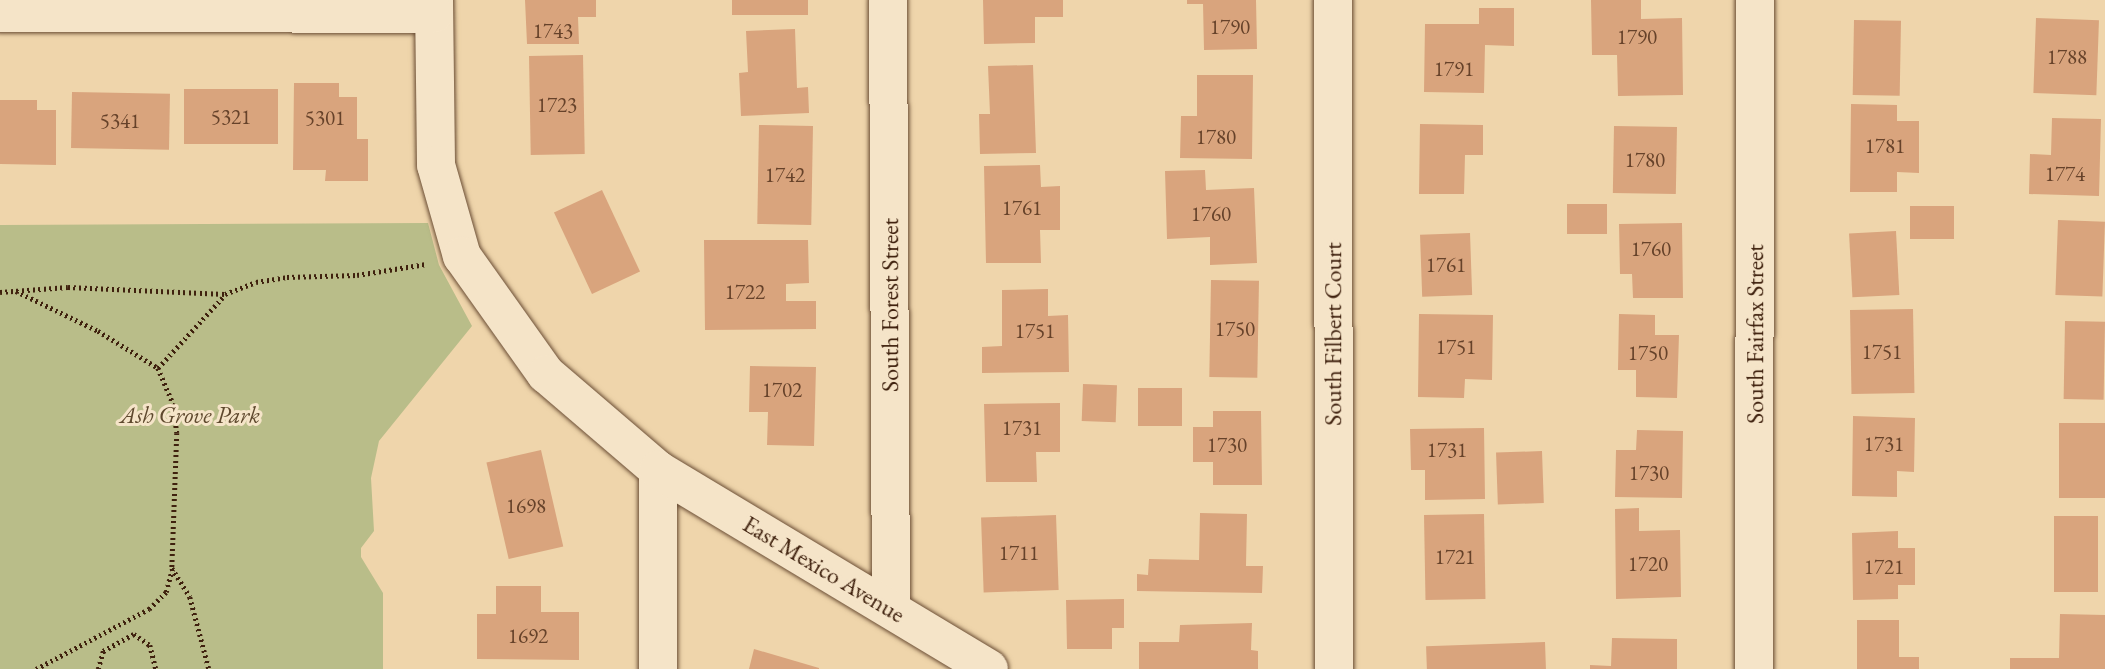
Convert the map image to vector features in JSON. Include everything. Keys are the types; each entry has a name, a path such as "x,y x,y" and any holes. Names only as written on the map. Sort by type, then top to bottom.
{"street":[{"name":"South Forest Street","path":"888,0 891,610"},
{"name":"South Filbert Court","path":"1333,0 1334,669"},
{"name":"South Fairfax Street","path":"1754,669 1755,0"},
{"name":"East Mexico Avenue","path":"434,7 436,165 462,256 546,373 659,470 989,669"},
{"path":"0,13 434,7"},
{"path":"657,669 659,470"}],"path":[{"path":"0,292 68,287 225,294 256,282 358,275 462,256"},
{"path":"16,291 99,331 158,368 177,433 172,568 166,592 149,609 36,669"},
{"path":"158,368 225,294"},
{"path":"172,568 190,597 209,669"},
{"path":"98,669 103,651 134,634 150,645 156,669"}],"green space":[{"name":"Ash Grove Park","path":"428,223 439,265 472,326 379,441 371,478 374,531 361,548 361,557 383,593 383,669 0,669 0,225"}],"building":[{"path":"525,0 596,0 596,17 578,17 579,44 527,44"},
{"path":"732,0 808,0 808,15 732,15"},
{"path":"983,0 1063,0 1063,17 1035,17 1035,43 984,44"},
{"path":"1187,0 1256,0 1257,49 1204,50 1203,4 1187,4"},
{"path":"1591,0 1641,0 1641,19 1682,18 1683,95 1618,96 1617,55 1592,55"},
{"path":"1479,8 1514,8 1514,46 1485,45 1484,93 1424,92 1425,24 1479,24"},
{"path":"2036,18 2099,20 2096,95 2033,93"},
{"path":"1854,20 1901,21 1900,96 1853,95"},
{"path":"795,29 797,88 808,87 809,113 741,116 739,73 748,72 746,31"},
{"path":"583,55 585,154 531,155 529,56"},
{"path":"1033,65 1036,153 980,154 979,114 990,114 988,66"},
{"path":"1197,75 1253,75 1252,159 1180,158 1181,116 1197,116"},
{"path":"294,83 339,83 339,97 357,97 357,139 368,139 368,181 325,181 326,170 293,170"},
{"path":"184,89 278,89 278,144 184,144"},
{"path":"72,92 170,94 169,150 71,148"},
{"path":"0,100 37,100 37,110 56,110 56,165 0,164"},
{"path":"1851,104 1897,105 1897,121 1919,121 1919,173 1897,172 1897,192 1850,192"},
{"path":"2052,118 2101,119 2099,196 2029,194 2030,154 2051,155"},
{"path":"1420,124 1483,125 1483,155 1465,155 1464,194 1419,194"},
{"path":"759,125 813,126 811,225 757,224"},
{"path":"1614,126 1677,127 1676,194 1613,193"},
{"path":"1040,165 1041,187 1060,186 1060,230 1040,230 1041,263 986,263 984,166"},
{"path":"1205,170 1206,190 1254,188 1257,263 1210,265 1210,237 1167,239 1165,171"},
{"path":"602,190 640,272 592,294 554,212"},
{"path":"1567,204 1607,204 1607,234 1567,234"},
{"path":"1910,206 1954,206 1954,239 1910,239"},
{"path":"2058,220 2105,222 2102,297 2055,295"},
{"path":"1682,223 1683,298 1633,298 1632,274 1620,274 1619,224"},
{"path":"1896,231 1899,295 1852,297 1849,233"},
{"path":"1470,233 1472,295 1422,297 1420,235"},
{"path":"704,240 808,240 809,283 786,284 786,301 816,301 816,329 705,330"},
{"path":"1211,280 1259,281 1257,378 1209,377"},
{"path":"1048,289 1048,316 1068,315 1069,372 982,373 982,347 1002,346 1002,290"},
{"path":"1913,309 1914,393 1851,394 1850,310"},
{"path":"1419,314 1493,315 1492,380 1465,379 1464,398 1418,397"},
{"path":"1619,314 1655,315 1655,335 1679,335 1677,398 1636,397 1636,370 1618,370"},
{"path":"2065,321 2105,322 2104,400 2064,399"},
{"path":"750,366 816,367 814,446 767,445 768,412 749,412"},
{"path":"1083,384 1117,385 1116,422 1082,421"},
{"path":"1138,388 1182,388 1182,426 1138,426"},
{"path":"1060,403 1060,452 1036,452 1037,482 986,482 984,404"},
{"path":"1213,411 1261,411 1262,485 1213,485 1213,462 1193,462 1193,427 1213,427"},
{"path":"1853,416 1915,418 1914,472 1897,471 1897,497 1852,496"},
{"path":"2059,423 2105,423 2105,498 2059,498"},
{"path":"1484,428 1485,499 1425,500 1425,470 1411,470 1410,429"},
{"path":"1637,430 1683,431 1682,498 1615,497 1616,450 1636,450"},
{"path":"541,450 563,546 509,559 486,463"},
{"path":"1542,451 1544,503 1498,505 1496,453"},
{"path":"1639,508 1639,531 1680,530 1681,597 1616,599 1615,509"},
{"path":"1200,513 1247,514 1246,566 1263,566 1262,593 1137,591 1137,574 1148,575 1149,559 1199,560"},
{"path":"1484,514 1485,599 1425,600 1424,515"},
{"path":"1056,515 1059,590 984,593 981,518"},
{"path":"2054,516 2098,516 2098,592 2054,592"},
{"path":"1898,531 1898,548 1915,548 1915,585 1898,585 1898,599 1853,600 1852,533"},
{"path":"496,586 541,586 541,612 579,612 579,660 477,659 477,614 496,614"},
{"path":"1124,599 1124,628 1112,628 1112,649 1067,649 1066,600"},
{"path":"2060,614 2105,615 2105,669 2010,669 2010,658 2059,658"},
{"path":"1857,620 1899,620 1899,657 1919,657 1919,669 1857,669"},
{"path":"1252,623 1251,650 1258,651 1258,669 1139,669 1139,642 1179,642 1180,625"},
{"path":"1612,638 1677,639 1677,669 1590,669 1590,665 1611,666"},
{"path":"1545,642 1546,669 1427,669 1426,646"},
{"path":"754,649 819,668 819,669 749,669"}]}
